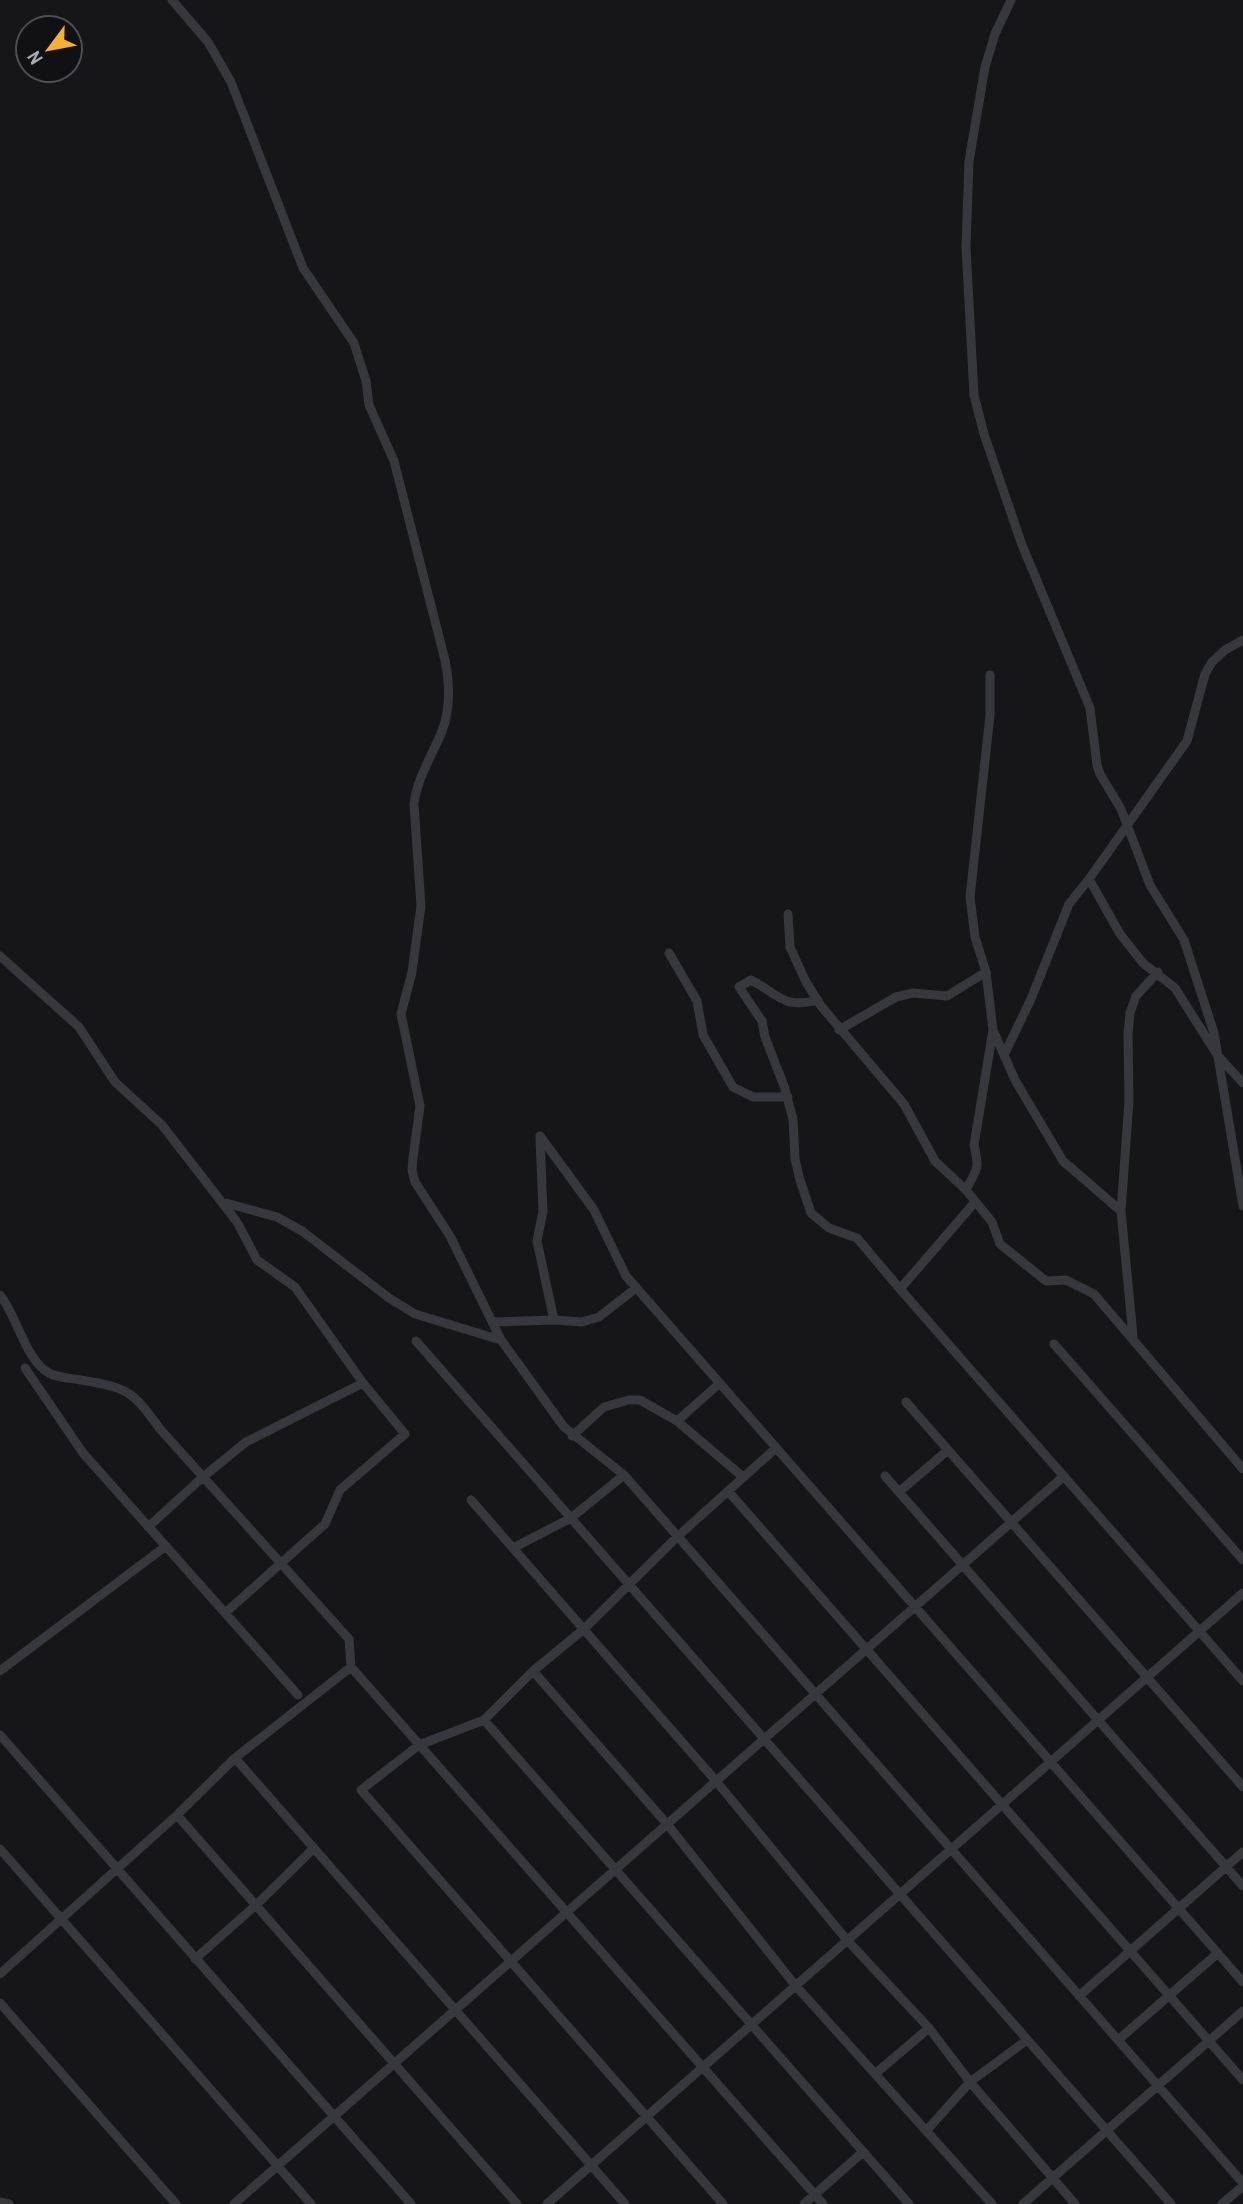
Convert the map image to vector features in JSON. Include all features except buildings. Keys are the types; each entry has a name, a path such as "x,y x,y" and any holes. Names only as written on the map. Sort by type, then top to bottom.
{"street":[{"path":"172,0 219,59 236,94 303,268 354,344 366,381 369,405 394,461 445,660 450,692 449,707 443,729 415,790 421,906 412,972 401,1014 420,1106 412,1170 415,1182 460,1254 466,1272 501,1340 553,1413 572,1436 624,1475 1243,2185 1222,2204"},
{"path":"1012,0 995,34 985,66 968,161 966,247 974,395 984,434 1025,554 1090,708 1100,774 1127,825 1150,885 1184,940 1209,1013 1243,1206"},
{"path":"1004,1055 1031,999 1069,905 1186,741 1205,674 1212,662 1225,650 1243,640"},
{"path":"966,1191 978,1166 974,1145 993,1030 986,972 975,937 970,897 990,715 990,675"},
{"path":"1089,880 1120,934 1143,963 1158,972 1183,998 1218,1056 1243,1083"},
{"path":"788,914 790,947 818,1000 839,1030 904,1104 935,1161 966,1191 992,1222 1000,1244 1046,1280 1066,1280 1094,1294 1243,1469"},
{"path":"669,953 697,1000 703,1035 727,1080 742,1093 753,1097 788,1097"},
{"path":"0,956 79,1027 115,1082 162,1125 222,1202 237,1222 257,1260 295,1287 363,1383 405,1434 340,1490 325,1524 225,1614"},
{"path":"839,1030 897,997 913,993 947,996 986,972"},
{"path":"1133,1337 1121,1211 1129,1101 1128,1035 1130,1013 1136,996 1158,972"},
{"path":"818,1000 799,1005 751,981 739,987 762,1021 765,1037 788,1097 793,1119 795,1159 811,1213 828,1228 857,1238 1243,1681"},
{"path":"993,1030 1015,1080 1063,1161 1121,1211"},
{"path":"554,1320 537,1241 543,1212 540,1136 594,1210 626,1276 1243,1982"},
{"path":"222,1202 277,1217 302,1231 388,1298 415,1314 501,1340"},
{"path":"900,1289 975,1202"},
{"path":"492,1322 583,1322 599,1317 636,1288"},
{"path":"0,1295 8,1305 34,1359 41,1367 57,1376 123,1389 142,1405 160,1429 349,1639 351,1667 823,2204"},
{"path":"416,1341 1171,2204"},
{"path":"1054,1344 1243,1560"},
{"path":"25,1368 83,1452 298,1695"},
{"path":"148,1527 203,1476 246,1443 363,1383"},
{"path":"677,1421 720,1384"},
{"path":"572,1436 604,1407 640,1400 677,1421 743,1477"},
{"path":"906,1402 1243,1787"},
{"path":"723,2204 361,1790 419,1745 484,1720 533,1671 584,1629 677,1536 776,1448"},
{"path":"899,1492 948,1450"},
{"path":"513,1548 571,1518 624,1475"},
{"path":"885,1476 1243,1886"},
{"path":"234,2204 1064,1476"},
{"path":"728,1491 1243,2080"},
{"path":"471,1500 716,1781 846,1939 929,2028 970,2082 1075,2204"},
{"path":"0,1671 166,1546"},
{"path":"547,2204 1243,1593"},
{"path":"0,1974 177,1815 235,1758 351,1667"},
{"path":"533,1671 667,1824 795,1984 992,2204"},
{"path":"484,1720 909,2204"},
{"path":"0,1735 411,2204"},
{"path":"235,1758 625,2204"},
{"path":"177,1815 517,2204"},
{"path":"195,1959 256,1905 314,1848"},
{"path":"0,1849 311,2204"},
{"path":"1079,1996 1243,1852"},
{"path":"1118,2040 1218,1953"},
{"path":"0,2003 176,2204"},
{"path":"1023,2204 1243,2011"},
{"path":"875,2074 929,2028"},
{"path":"926,2130 970,2082 1027,2040"},
{"path":"804,2204 863,2152"},
{"path":"0,2202 9,2204"}]}
